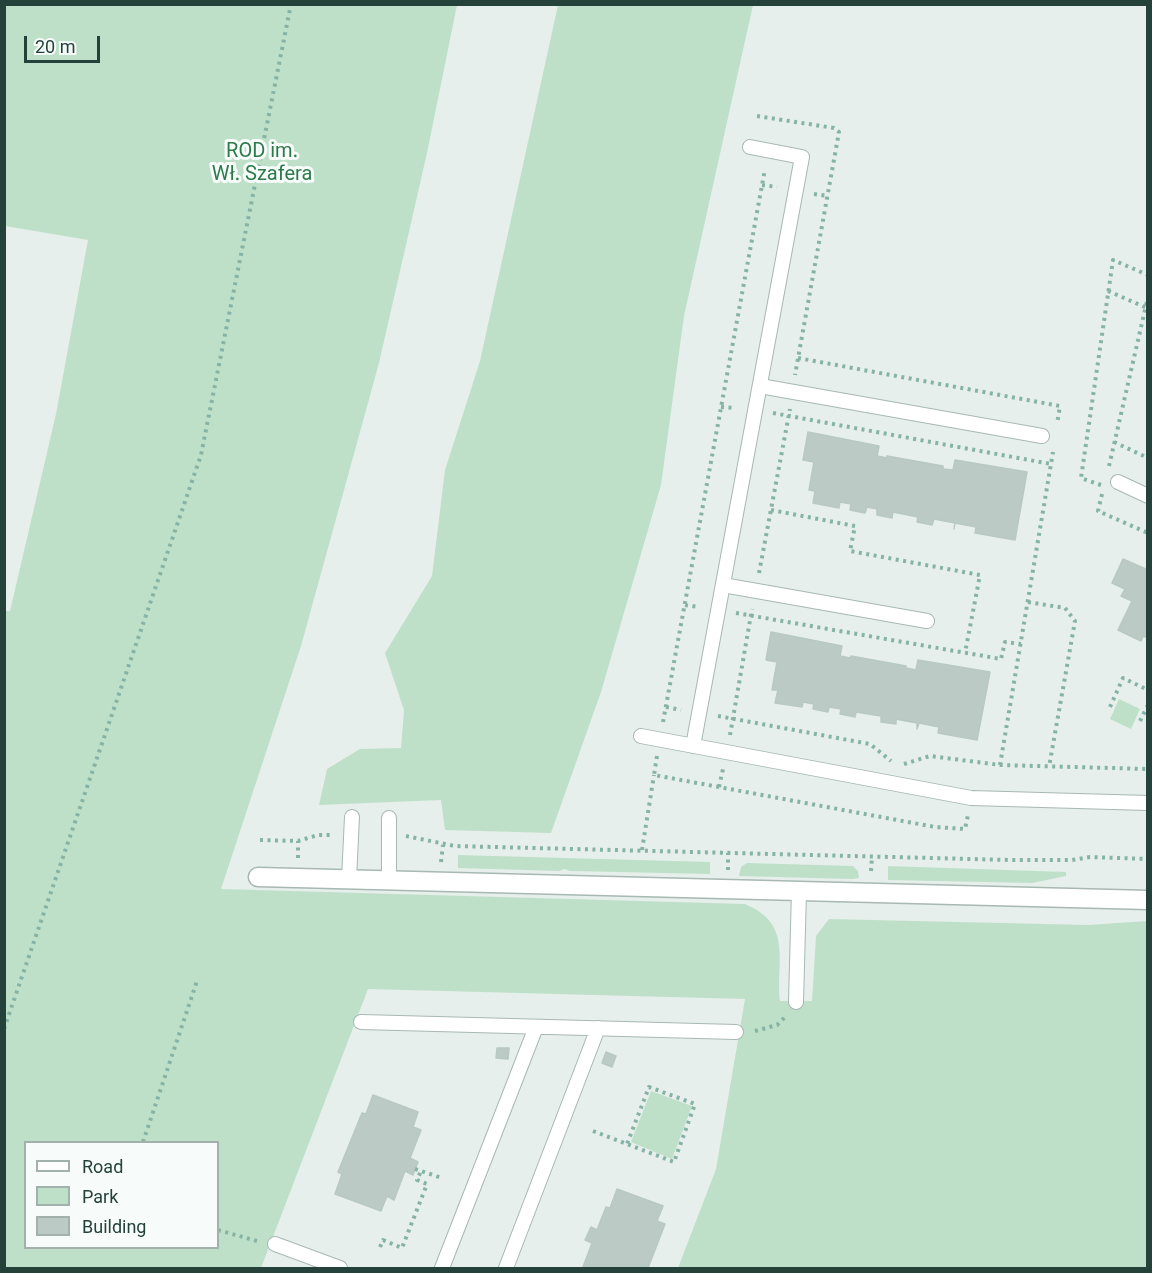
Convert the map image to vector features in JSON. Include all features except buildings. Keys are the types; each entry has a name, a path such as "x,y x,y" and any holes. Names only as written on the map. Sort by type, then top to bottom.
{"street":[{"path":"258,877 1148,900"}],"lane":[{"path":"693,746 802,157 750,147"},
{"path":"759,386 1042,436"},
{"path":"1111,484 1148,496"},
{"path":"723,585 927,621"},
{"path":"641,736 971,798 1148,803"},
{"path":"349,879 352,817"},
{"path":"389,818 389,880"},
{"path":"796,1002 799,891"},
{"path":"361,1022 736,1032"},
{"path":"442,1269 536,1027"},
{"path":"506,1269 598,1028"},
{"path":"275,1244 340,1269"}],"path":[{"path":"4,1029 201,455 291,4"},
{"path":"1111,484 1081,478 1113,260 1148,275"},
{"path":"1108,291 1146,308"},
{"path":"1148,297 1114,442 1111,484 1098,511 1148,533"},
{"path":"798,358 1060,406 1057,428"},
{"path":"722,407 1051,464"},
{"path":"1114,442 1148,458"},
{"path":"1000,765 1054,447"},
{"path":"771,510 855,526 850,551 980,575 965,653"},
{"path":"1028,602 1065,608 1075,621 1049,767"},
{"path":"685,605 1001,659 1005,642 1021,644"},
{"path":"1110,707 1123,678 1148,690"},
{"path":"1140,721 1148,705"},
{"path":"733,719 870,744 890,761 899,764 909,764 930,756 1000,765 1148,769"},
{"path":"642,850 654,775"},
{"path":"260,840 298,841 318,835 335,835"},
{"path":"405,836 422,838 443,845 872,857 1031,860 1072,860 1090,857 1148,859"},
{"path":"298,841 298,865"},
{"path":"440,867 443,845"},
{"path":"728,853 728,876"},
{"path":"871,879 872,857"},
{"path":"144,1141 197,981"},
{"path":"736,1032 754,1031 777,1025 793,1010 796,1002"},
{"path":"593,1131 674,1162 695,1104 649,1087 627,1144"},
{"path":"415,1168 442,1178"},
{"path":"380,1247 383,1240 402,1248 427,1184 417,1180 421,1171"},
{"path":"219,1230 249,1240 275,1244"}],"green space":[{"name":"ROD im. Wł. Szafera","path":"4,5 457,5 427,153 379,363 301,646 221,889 745,904 760,912 770,922 776,933 780,958 780,1001 812,1001 816,936 829,919 1088,925 1147,921 1147,1268 678,1268 716,1169 745,999 368,989 261,1268 5,1268 5,611 10,611 56,414 88,240 5,226"},
{"path":"558,5 753,5 684,316 661,485 601,692 551,833 445,830 441,800 319,805 327,769 360,749 401,748 404,710 385,653 432,576 445,470 480,361"},
{"path":"1119,699 1140,709 1131,729 1110,719"},
{"path":"458,855 710,862 710,874 458,868"},
{"path":"747,863 853,866 858,871 859,878 739,876 741,867"},
{"path":"888,866 1066,872 1066,876 1032,883 888,880"},
{"path":"651,1091 692,1106 672,1159 631,1142"}]}
